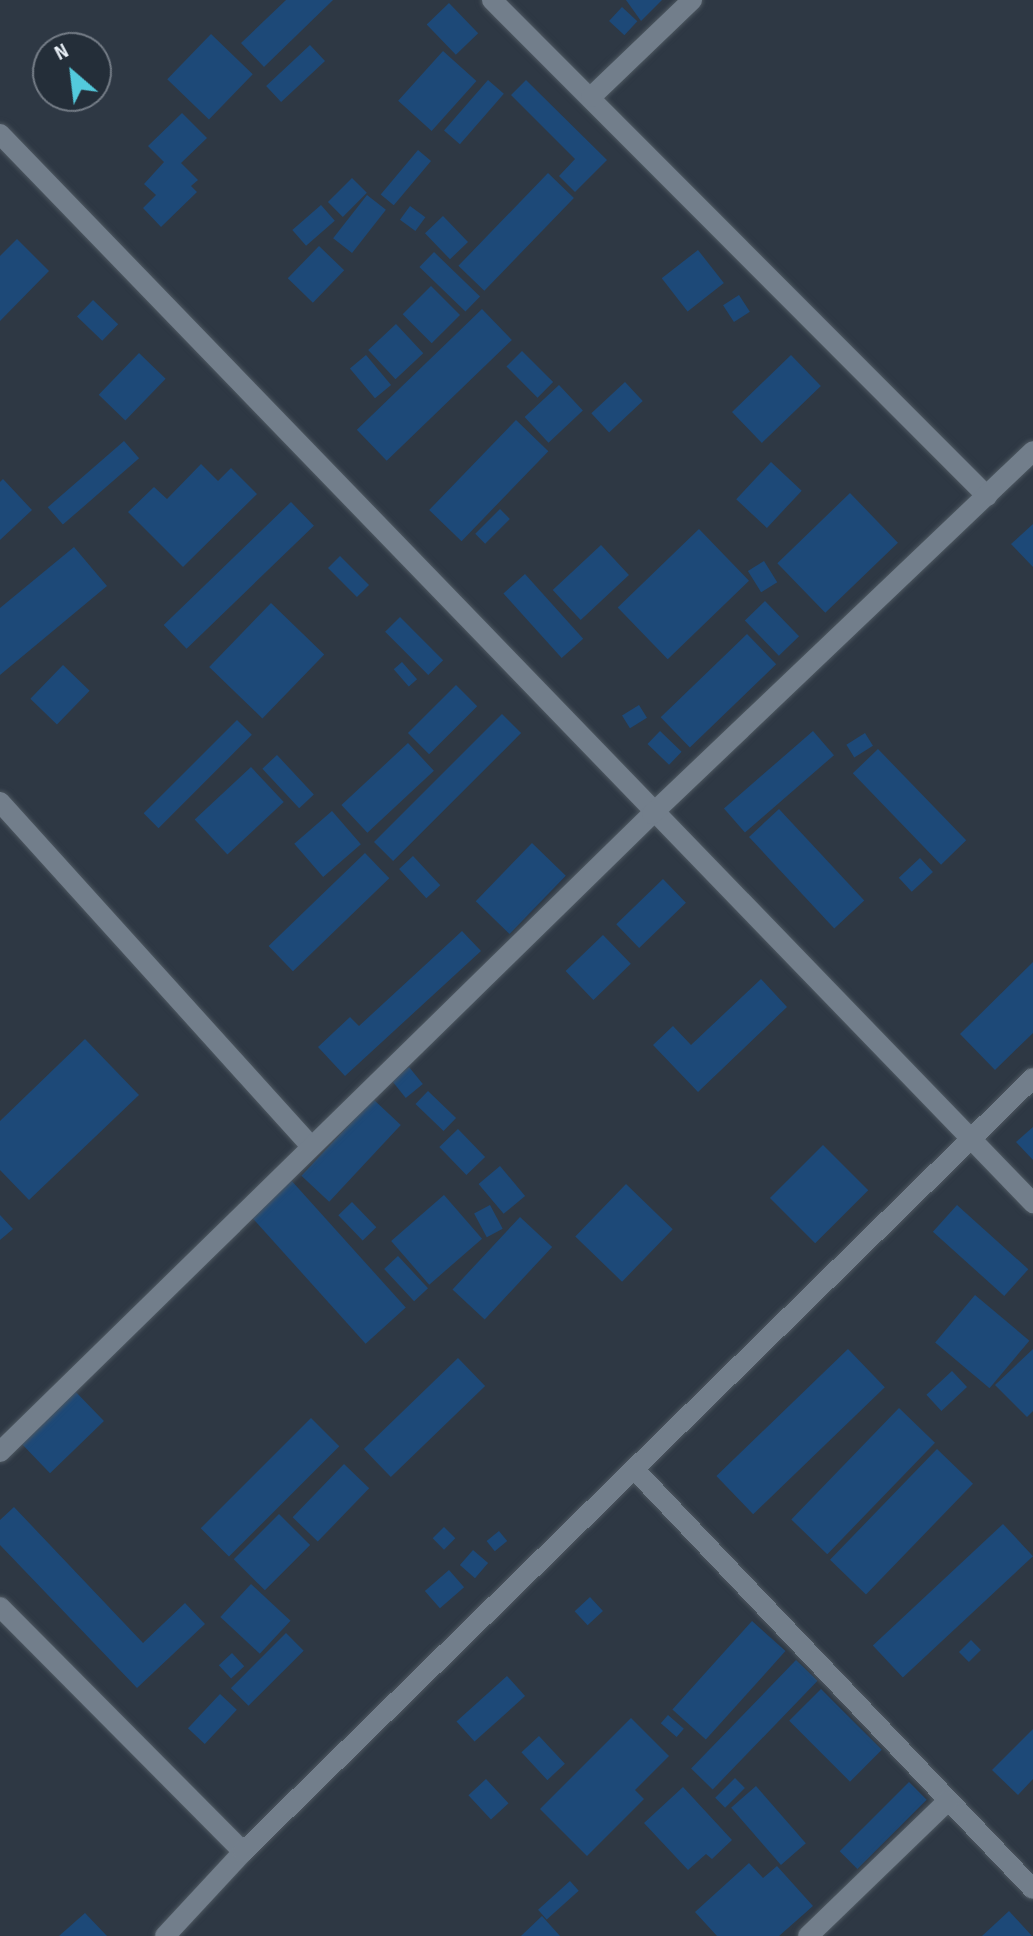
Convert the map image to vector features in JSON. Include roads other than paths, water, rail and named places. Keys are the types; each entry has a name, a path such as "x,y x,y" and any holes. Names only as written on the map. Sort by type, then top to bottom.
{"street":[{"path":"492,0 987,496"},
{"path":"591,97 692,0"},
{"path":"0,134 652,814 970,1135 1033,1203"},
{"path":"0,1452 652,814 1033,451"},
{"path":"0,802 311,1146"},
{"path":"165,1936 243,1852 970,1135 1033,1078"},
{"path":"634,1469 1033,1889"},
{"path":"0,1607 243,1852"},
{"path":"808,1936 948,1801"}]}
